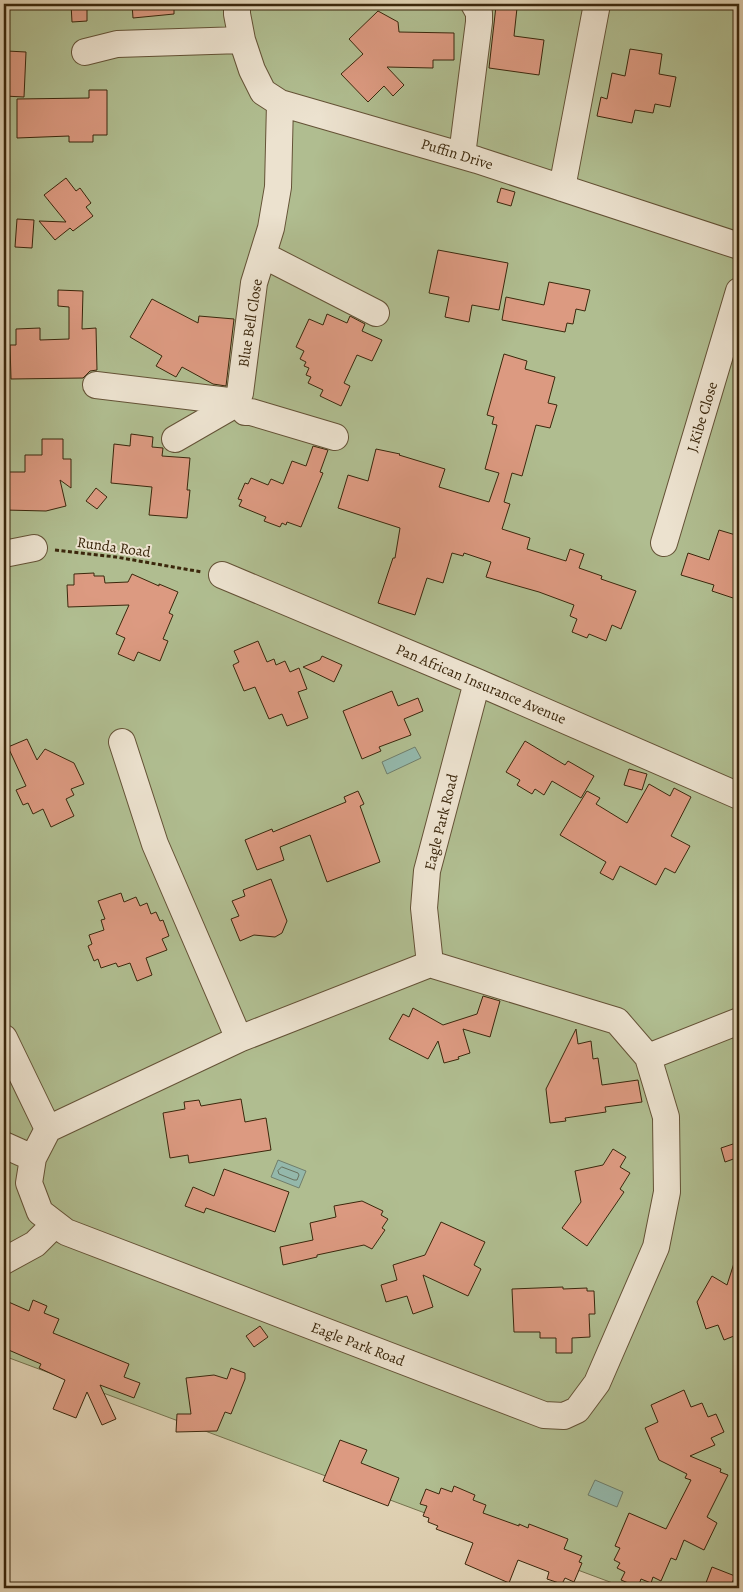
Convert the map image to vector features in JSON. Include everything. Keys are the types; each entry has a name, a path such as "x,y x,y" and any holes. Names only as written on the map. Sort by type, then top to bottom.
{"street":[{"name":"Puffin Drive","path":"237,4 242,40 252,70 262,92 280,103 462,156 739,246"},
{"path":"462,156 479,22 479,12 474,4"},
{"path":"562,188 597,4"},
{"path":"85,52 117,44 242,40"},
{"name":"Blue Bell Close","path":"237,402 240,393 254,284 271,228 278,187 280,103"},
{"path":"263,255 376,313"},
{"name":"J.Kibe Close","path":"664,543 739,291"},
{"path":"96,385 237,402 245,412 251,412 335,437"},
{"path":"176,439 237,402"},
{"path":"4,554 34,548"},
{"name":"Pan African Insurance Avenue","path":"222,575 477,682 739,796"},
{"name":"Eagle Park Road","path":"48,1129 33,1158 29,1183 40,1212 66,1232 544,1415 564,1416 577,1410 597,1383 656,1247 667,1192 666,1117 648,1057 617,1021 430,964 424,908 427,871 477,682"},
{"path":"122,742 155,844 239,1038"},
{"path":"4,1038 48,1129 239,1038 430,964"},
{"path":"648,1057 739,1021"},
{"path":"4,1145 33,1158"},
{"path":"4,1261 35,1244 55,1224"}],"path":[{"name":"Runda Road","path":"34,548 116,557 222,575"}],"green space":[{"path":"4,4 739,4 739,1588 626,1588 4,1356"}],"water":[{"path":"415,747 421,758 387,774 382,762"},
{"path":"278,1160 306,1171 299,1188 271,1177"},
{"path":"595,1480 623,1492 617,1507 588,1495"}],"building":[{"path":"71,4 87,4 87,21 72,22"},
{"path":"132,4 174,4 174,14 133,18"},
{"path":"496,6 517,8 514,36 544,40 539,75 489,68"},
{"path":"378,11 398,22 399,32 454,33 454,60 433,60 433,68 387,67 404,85 393,96 384,86 368,102 341,74 363,54 349,39"},
{"path":"630,49 662,54 659,74 676,77 670,107 655,104 653,113 635,110 632,123 597,116 601,97 607,99 612,73 625,76"},
{"path":"7,51 26,52 24,97 4,96"},
{"path":"89,90 107,90 107,135 93,135 93,142 69,142 69,136 17,138 17,99 89,98"},
{"path":"66,178 76,191 80,188 91,203 86,207 93,216 73,231 70,228 55,240 39,221 66,222 44,195"},
{"path":"501,188 515,192 511,206 497,202"},
{"path":"17,219 34,220 32,248 15,247"},
{"path":"438,250 508,263 499,310 472,305 469,322 445,317 449,297 429,293"},
{"path":"549,282 590,290 585,311 576,309 573,324 567,323 565,332 502,320 506,297 544,305"},
{"path":"58,290 83,291 82,329 96,328 97,370 90,371 83,378 11,379 10,345 16,345 16,329 40,328 40,340 69,339 69,307 58,306"},
{"path":"152,299 198,323 199,316 234,319 226,386 213,384 182,367 176,377 156,366 162,356 130,337"},
{"path":"327,314 347,323 350,316 365,324 362,331 382,340 372,361 357,355 344,383 350,386 341,406 320,396 323,390 308,383 311,377 306,375 309,368 304,366 306,362 300,359 304,351 296,347 309,319 323,325"},
{"path":"504,354 527,361 525,369 555,377 548,403 557,405 550,428 536,425 522,476 512,473 504,502 510,504 502,529 530,538 527,549 566,561 570,549 584,554 579,568 602,576 601,579 636,591 621,629 612,625 606,641 589,634 587,638 572,632 577,619 570,616 574,605 539,592 486,577 491,562 464,553 463,556 452,553 443,583 427,578 415,615 378,603 393,558 395,558 400,528 338,508 348,475 368,481 376,449 400,454 445,469 439,487 489,502 499,473 485,469 497,425 492,424 494,417 487,415"},
{"path":"131,434 153,437 152,447 163,448 162,456 190,458 187,490 190,490 187,518 149,515 152,487 111,483 114,444 130,446"},
{"path":"42,439 63,439 63,459 71,459 71,488 60,480 66,506 46,511 5,510 5,472 25,472 25,455 42,455"},
{"path":"313,446 328,450 320,472 323,473 301,527 287,522 286,525 282,523 280,527 264,521 266,517 239,506 242,500 238,499 245,483 248,484 251,478 268,485 271,479 283,484 292,461 306,466"},
{"path":"96,488 107,497 97,509 86,501"},
{"path":"719,530 739,536 739,600 712,591 714,585 681,575 688,553 709,560"},
{"path":"94,573 94,576 104,576 105,583 128,582 132,574 178,592 169,613 173,615 163,639 168,641 160,661 138,652 134,661 118,654 125,638 116,634 129,605 68,607 67,585 74,585 74,574"},
{"path":"258,641 267,662 274,659 276,665 285,661 290,672 299,668 307,689 298,692 308,718 287,726 282,714 269,719 255,687 244,691 233,665 239,662 234,651"},
{"path":"322,656 342,665 334,682 303,667 320,660"},
{"path":"392,691 398,706 418,698 423,711 404,719 411,735 379,747 381,751 362,759 343,711"},
{"path":"27,739 37,760 45,749 74,763 84,784 71,789 74,795 66,799 74,816 51,827 43,809 33,814 28,803 23,805 16,790 26,786 8,747"},
{"path":"525,741 565,765 568,761 594,776 581,798 552,781 544,795 535,789 532,794 517,785 520,780 506,772"},
{"path":"629,769 647,774 642,790 624,785"},
{"path":"649,784 670,796 674,788 691,797 671,836 690,846 675,873 665,868 656,885 620,866 613,880 600,873 606,862 560,835 587,791 600,798 596,804 627,823"},
{"path":"358,791 364,804 360,806 380,862 327,882 310,835 280,847 284,860 257,870 245,840 272,829 273,832 346,802 344,797"},
{"path":"271,879 287,921 282,933 275,937 254,935 240,941 231,919 239,916 232,901 245,896 243,890"},
{"path":"121,893 124,902 136,897 140,906 147,903 151,914 156,912 160,921 163,920 169,936 162,939 167,950 146,958 152,975 137,981 130,963 118,967 116,963 101,968 98,959 94,961 88,946 92,944 89,935 104,930 101,920 105,919 98,901"},
{"path":"483,996 500,1001 490,1037 463,1029 470,1053 458,1057 459,1059 444,1063 438,1041 428,1059 389,1039 403,1014 409,1017 413,1008 443,1025 477,1014"},
{"path":"576,1029 578,1044 591,1041 593,1059 598,1058 602,1085 638,1080 642,1102 605,1107 606,1112 565,1118 566,1121 550,1123 546,1089"},
{"path":"241,1099 245,1122 266,1118 271,1150 189,1163 188,1155 170,1158 163,1113 185,1109 184,1102 199,1100 201,1106"},
{"path":"739,1142 739,1157 725,1162 721,1148"},
{"path":"613,1149 626,1157 620,1167 630,1173 620,1189 624,1192 587,1246 562,1228 581,1202 575,1171 603,1165"},
{"path":"224,1169 289,1192 275,1232 206,1208 204,1213 185,1206 193,1187 214,1196"},
{"path":"362,1201 383,1211 381,1215 388,1219 382,1228 385,1230 372,1249 364,1245 317,1255 317,1257 283,1265 280,1247 313,1240 310,1223 336,1217 334,1206"},
{"path":"441,1222 485,1242 474,1265 481,1269 468,1296 423,1275 433,1307 413,1314 407,1296 386,1302 381,1285 397,1280 393,1265 425,1255"},
{"path":"736,1257 739,1257 739,1334 724,1340 718,1325 706,1329 697,1302 712,1276 727,1285"},
{"path":"563,1287 563,1289 587,1288 587,1291 594,1291 595,1314 589,1314 590,1337 572,1338 572,1353 556,1353 556,1338 540,1338 540,1332 514,1332 512,1289"},
{"path":"4,1300 29,1311 33,1300 47,1306 44,1313 59,1319 53,1333 129,1364 124,1377 140,1383 134,1398 100,1385 116,1419 102,1425 87,1392 76,1418 53,1409 65,1380 39,1368 41,1364 4,1348"},
{"path":"260,1326 268,1337 254,1347 246,1336"},
{"path":"231,1368 245,1373 245,1379 231,1414 225,1412 217,1431 176,1432 177,1414 191,1414 186,1378 214,1375 227,1379"},
{"path":"684,1390 691,1407 702,1403 708,1417 716,1414 724,1432 711,1438 715,1445 690,1456 721,1469 720,1472 728,1475 707,1517 717,1523 704,1550 684,1540 676,1560 671,1558 661,1581 653,1577 651,1583 641,1579 638,1587 621,1580 625,1572 617,1568 620,1563 614,1560 620,1548 615,1546 629,1513 666,1529 691,1480 685,1478 687,1474 659,1460 645,1428 658,1422 651,1405"},
{"path":"340,1440 367,1450 361,1463 399,1478 388,1506 323,1481"},
{"path":"454,1486 475,1495 473,1500 486,1505 483,1513 519,1526 519,1524 528,1528 529,1524 568,1539 564,1549 582,1556 579,1562 582,1563 574,1582 565,1578 562,1584 547,1579 549,1572 518,1560 509,1583 465,1564 473,1543 436,1529 438,1526 428,1522 429,1518 423,1516 427,1506 420,1504 426,1489 439,1494 441,1488 452,1492"},
{"path":"712,1567 735,1576 730,1588 704,1588"}]}
